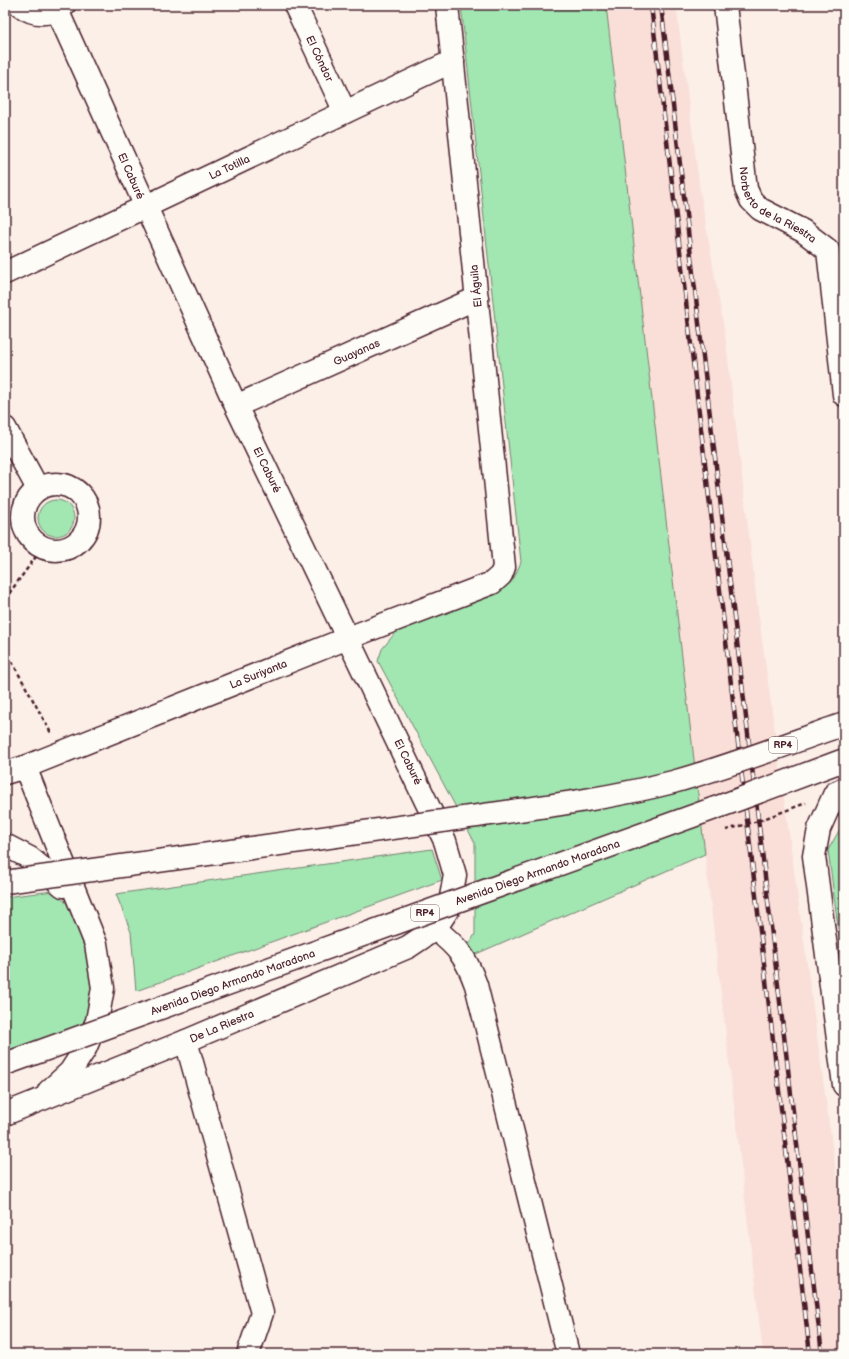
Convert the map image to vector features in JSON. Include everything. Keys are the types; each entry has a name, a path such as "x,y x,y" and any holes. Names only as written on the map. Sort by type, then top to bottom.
{"street":[{"name":"El Caburé","path":"20,5 26,10 36,13 47,13 60,8 145,208 236,406 451,856 456,875 449,908 435,929"},
{"name":"El Cóndor","path":"295,5 345,112"},
{"name":"El Águila","path":"447,5 504,567"},
{"name":"Norberto de la Riestra","path":"725,5 746,189 751,200 760,209 836,247 844,396"},
{"name":"La Totilla","path":"5,273 453,61"},
{"name":"Guayanas","path":"236,406 477,298"},
{"path":"5,428 38,489"},
{"path":"60,484 70,487 79,494 86,503 89,514 88,525 83,535 76,543 65,549 54,550 44,547 35,542 28,534 24,525 23,515 26,505 31,496 38,489 48,485 60,484"},
{"name":"La Suriyanta","path":"15,770 348,638 492,583 502,575 504,567"},
{"name":"RP4","path":"5,882 418,825 572,802 673,782 844,724"},
{"name":"Avenida Diego Armando Maradona","path":"5,1064 722,806 844,760"},
{"path":"15,770 80,902 96,944 102,988 97,1020 85,1049 70,1072 39,1100"},
{"path":"840,791 819,829 814,856 844,1085"},
{"path":"5,845 30,858 80,902"},
{"path":"435,929 454,943 470,967 476,986 568,1354"},
{"name":"De La Riestra","path":"5,1114 186,1041 401,950 435,929"},
{"path":"186,1041 262,1313 248,1354"}],"path":[{"path":"5,599 44,547"},
{"path":"5,650 61,752"}],"shaded area":[{"path":"606,5 676,5 700,191 725,334 757,603 844,1231 844,1354 763,1354"}],"green space":[{"path":"461,5 606,5 705,854 460,961 475,934 475,843 378,661 382,649 396,632 498,589 514,578 521,562"},
{"path":"60,500 69,505 73,511 73,525 69,531 60,536 52,536 43,531 39,525 38,514 43,505 49,501"},
{"path":"844,828 844,973 828,850 840,829"},
{"path":"432,849 442,880 136,991 131,932 116,894"},
{"path":"53,891 71,907 88,949 92,996 85,1025 5,1054 5,897"}],"railway":[{"path":"651,5 810,1354"},
{"path":"661,5 822,1354"}]}
